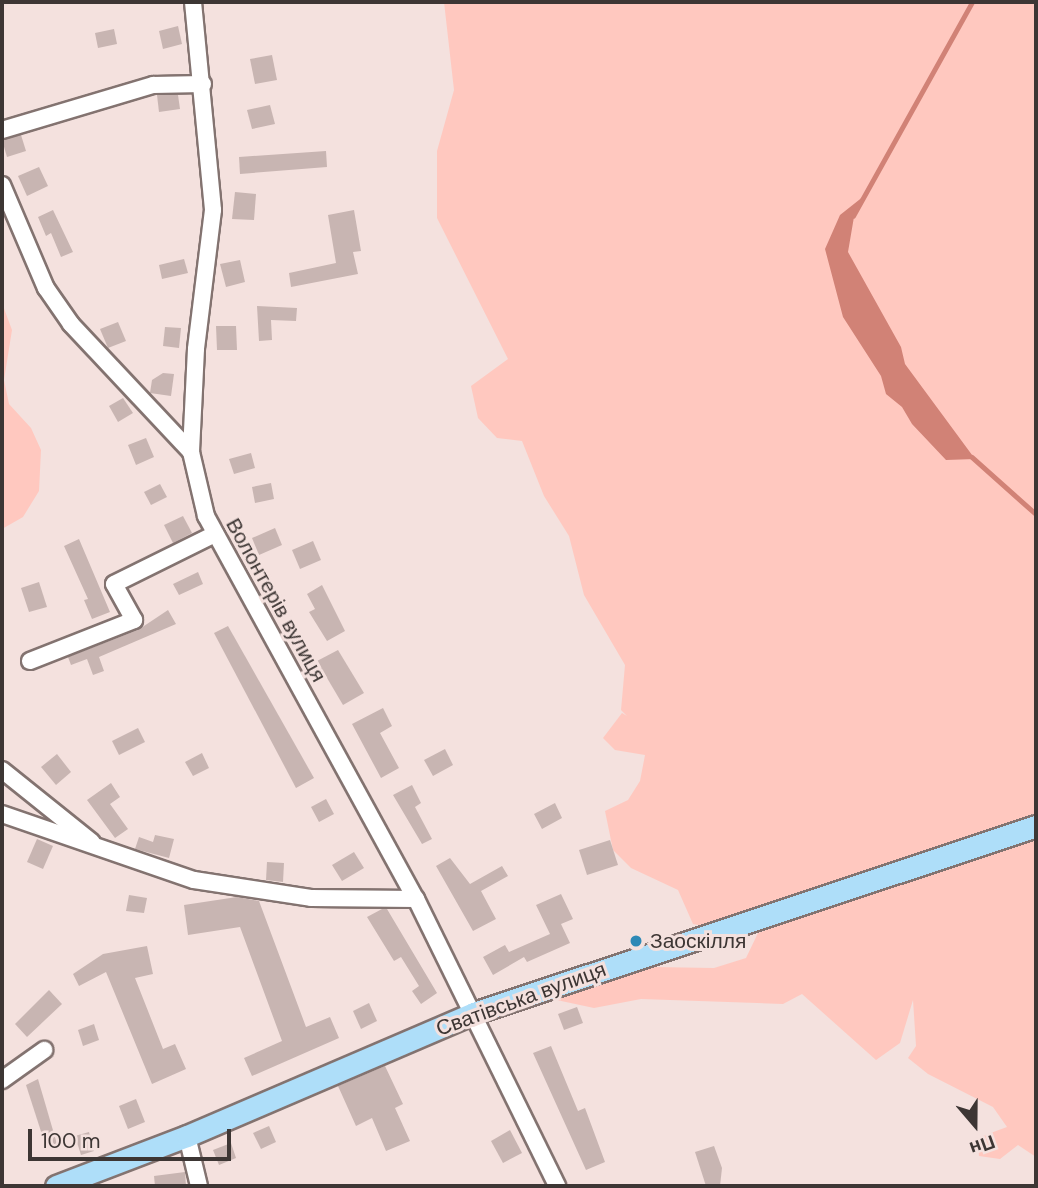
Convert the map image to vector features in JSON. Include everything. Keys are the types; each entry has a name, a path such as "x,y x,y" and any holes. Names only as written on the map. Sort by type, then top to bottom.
{"main road":[{"name":"Сватівська вулиця","path":"56,1186 187,1136 474,1013 1036,826"}],"street":[{"name":"Волонтерів вулиця","path":"193,2 213,211 197,349 191,452 215,534 416,899 557,1186"},
{"path":"2,130 152,85 203,85"},
{"path":"2,185 46,288 71,324 191,452"},
{"path":"30,661 134,620 114,584 215,534"},
{"path":"2,771 108,854"},
{"path":"2,814 108,854 194,880 311,898 416,899"},
{"path":"2,1080 44,1050"},
{"path":"187,1136 199,1186"}],"shaded area":[{"path":"444,2 1036,2 1036,822 714,928 693,924 678,890 631,868 613,850 605,811 628,800 640,781 645,755 615,750 603,738 622,713 627,716 621,710 625,665 584,595 569,536 544,496 522,441 497,438 478,418 471,386 508,359 437,218 437,151 454,90"},
{"path":"864,196 855,211 848,252 901,347 905,364 975,459 946,460 912,424 902,407 886,394 881,376 843,317 825,249 840,215"},
{"path":"2,303 12,330 4,380 9,404 31,428 41,450 39,491 23,517 2,529"},
{"path":"1036,837 1036,1157 1018,1145 1000,1159 979,1156 977,1138 1007,1127 993,1107 928,1074 908,1058 916,1046 913,1000 900,1043 876,1060 802,994 783,1004 641,999 594,1008 552,999 653,967 714,968 746,958 758,933"}],"building":[{"path":"178,26 182,44 163,49 159,31"},
{"path":"114,29 117,44 98,48 95,33"},
{"path":"272,55 277,80 255,84 250,59"},
{"path":"157,95 178,95 180,109 159,112"},
{"path":"270,105 275,124 252,129 247,110"},
{"path":"21,135 26,151 7,157 2,140"},
{"path":"326,151 327,167 240,174 239,157"},
{"path":"39,167 48,186 27,196 18,176"},
{"path":"235,192 256,194 254,220 232,219"},
{"path":"53,210 73,252 61,257 51,233 46,236 38,217"},
{"path":"354,210 361,251 353,252 358,274 291,287 289,273 336,263 328,215"},
{"path":"184,259 188,273 162,279 159,265"},
{"path":"240,260 245,282 226,287 220,264"},
{"path":"257,306 297,308 296,321 271,320 272,340 259,341"},
{"path":"118,322 126,341 108,348 100,329"},
{"path":"216,326 236,326 237,350 217,350"},
{"path":"165,327 181,328 179,348 163,346"},
{"path":"163,373 174,374 171,396 150,393 152,380"},
{"path":"123,398 133,413 118,422 109,406"},
{"path":"146,438 154,457 136,465 128,445"},
{"path":"251,453 255,468 234,474 229,459"},
{"path":"271,483 274,499 255,503 252,487"},
{"path":"160,484 167,497 151,505 144,492"},
{"path":"183,516 192,533 173,543 164,525"},
{"path":"275,528 282,545 259,555 252,538"},
{"path":"79,539 110,612 92,619 84,600 88,599 64,546"},
{"path":"313,541 321,560 300,569 292,550"},
{"path":"198,572 203,584 179,595 173,584"},
{"path":"39,582 47,607 29,612 21,588"},
{"path":"322,585 345,631 327,641 309,612 315,609 307,594"},
{"path":"168,610 176,624 99,657 104,671 93,675 87,659 71,665 68,657 138,630"},
{"path":"228,626 314,778 296,788 214,633"},
{"path":"338,650 364,693 343,705 317,661"},
{"path":"383,708 392,726 380,733 399,768 381,778 352,724"},
{"path":"138,728 145,742 119,755 112,741"},
{"path":"445,749 453,765 433,776 424,760"},
{"path":"202,753 209,768 193,776 185,762"},
{"path":"57,754 71,772 56,785 41,767"},
{"path":"111,783 120,797 110,804 128,829 115,838 87,800"},
{"path":"412,785 421,803 415,807 432,839 422,844 393,795"},
{"path":"326,799 334,814 319,822 311,807"},
{"path":"555,803 562,818 542,829 534,814"},
{"path":"155,835 174,839 169,858 135,849 139,837 153,842"},
{"path":"37,839 53,846 43,869 27,862"},
{"path":"610,840 618,865 587,875 579,850"},
{"path":"354,852 364,868 342,881 332,865"},
{"path":"450,858 470,884 502,866 508,876 481,891 496,919 473,931 436,866"},
{"path":"267,862 284,863 283,882 266,880"},
{"path":"561,894 573,919 561,924 570,943 527,962 524,957 493,975 483,957 505,945 509,952 550,934 536,905"},
{"path":"129,895 147,898 144,913 126,911"},
{"path":"237,897 259,901 306,1027 330,1017 339,1038 252,1076 244,1058 282,1041 240,927 188,935 184,905"},
{"path":"387,909 437,993 421,1004 412,991 419,986 401,957 394,961 367,917"},
{"path":"147,946 153,974 135,978 163,1049 175,1044 186,1069 152,1084 106,972 79,986 73,974 103,954"},
{"path":"49,990 62,1004 27,1037 15,1024"},
{"path":"369,1003 377,1021 361,1029 353,1011"},
{"path":"577,1007 583,1023 564,1030 558,1014"},
{"path":"94,1024 99,1040 83,1046 78,1030"},
{"path":"551,1046 578,1111 585,1108 605,1162 586,1170 533,1053"},
{"path":"385,1066 403,1104 395,1108 410,1141 386,1151 372,1118 356,1126 338,1086"},
{"path":"38,1079 57,1144 46,1147 26,1085"},
{"path":"136,1099 145,1122 128,1129 119,1106"},
{"path":"269,1126 276,1142 261,1149 253,1133"},
{"path":"510,1130 522,1153 503,1163 491,1141"},
{"path":"89,1132 94,1151 81,1155 75,1136"},
{"path":"231,1143 236,1158 219,1165 213,1150"},
{"path":"714,1146 722,1168 720,1186 706,1186 695,1152"},
{"path":"185,1172 186,1186 155,1186 154,1176"}],"waterway":[{"path":"853,216 972,2"},
{"path":"972,457 1036,514"}],"place":[{"name":"Заоскілля","path":"636,941"}]}
